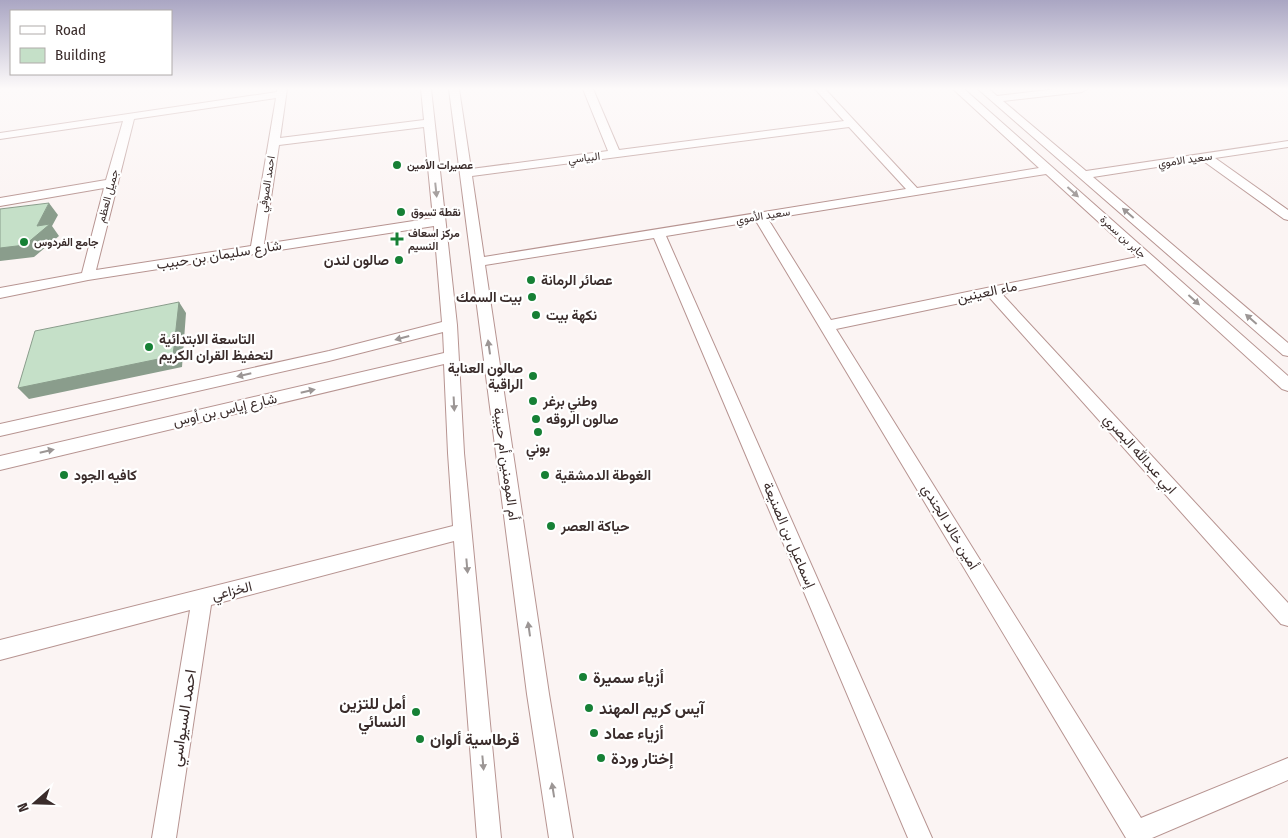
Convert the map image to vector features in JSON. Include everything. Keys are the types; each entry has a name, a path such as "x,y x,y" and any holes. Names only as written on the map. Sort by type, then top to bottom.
{"street":[{"path":"0,136 51,128"},
{"name":"جميل العظم","path":"88,276 127,128"},
{"name":"احمد الصوفي","path":"257,249 276,128"},
{"path":"274,142 387,128"},
{"path":"430,128 450,325 456,453 489,838"},
{"name":"أم المومنين أم حبيبة","path":"460,128 538,694 561,838"},
{"path":"604,128 614,154"},
{"name":"البياسي","path":"466,173 813,128"},
{"path":"857,128 915,192"},
{"name":"جابر بن سمرة","path":"1002,128 1288,385"},
{"name":"جابر بن سمرة","path":"1028,128 1288,351"},
{"name":"سعيد الاموي","path":"1083,175 1288,144"},
{"path":"1205,157 1288,216"},
{"name":"سعيد الأموي","path":"478,262 1049,170"},
{"path":"0,202 111,183"},
{"name":"أمين خالد الجندي","path":"760,216 1138,835"},
{"name":"شارع سليمان بن حبيب","path":"0,293 88,276 439,221"},
{"name":"إسماعيل بن الصنيعة","path":"658,233 920,838"},
{"name":"ماء العينين","path":"827,326 1148,258"},
{"name":"ابي عبدالله البصري","path":"992,291 1288,617"},
{"path":"0,430 330,356 450,325"},
{"name":"شارع إياس بن أوس","path":"0,462 451,357"},
{"name":"الخزاعي","path":"0,650 464,531"},
{"name":"احمد السيواسي","path":"164,838 202,598"},
{"path":"1138,835 1288,770"}],"building":[{"path":"49,203 37,226 50,224 25,245 0,248 0,209"},
{"path":"179,302 173,356 18,388 35,331"}],"place":[{"name":"عصيرات الأمين","path":"397,165"},
{"name":"نقطة تسوق","path":"401,212"},
{"name":"مركز اسعاف النسيم","path":"397,239"},
{"name":"جامع الفردوس","path":"24,242"},
{"name":"صالون لندن","path":"399,260"},
{"name":"عصائر الرمانة","path":"531,280"},
{"name":"بيت السمك","path":"532,297"},
{"name":"نكهة بيت","path":"536,315"},
{"name":"التاسعة الابتدائية لتحفيظ القران الكريم","path":"149,347"},
{"name":"صالون العناية الراقية","path":"533,376"},
{"name":"وطني برغر","path":"533,401"},
{"name":"صالون الروقه","path":"536,419"},
{"name":"بوني","path":"538,432"},
{"name":"كافيه الجود","path":"64,475"},
{"name":"الغوطة الدمشقية","path":"545,475"},
{"name":"حياكة العصر","path":"551,526"},
{"name":"أزياء سميرة","path":"583,677"},
{"name":"آيس كريم المهند","path":"589,708"},
{"name":"أمل للتزين النسائي","path":"416,712"},
{"name":"أزياء عماد","path":"594,733"},
{"name":"قرطاسية ألوان","path":"420,739"},
{"name":"إختار وردة","path":"601,758"}]}
